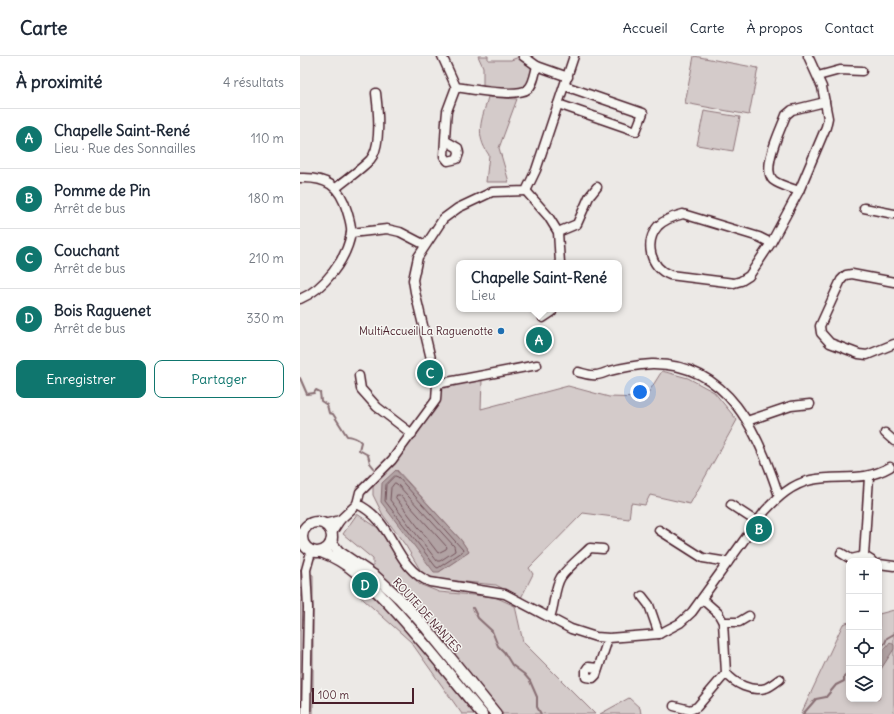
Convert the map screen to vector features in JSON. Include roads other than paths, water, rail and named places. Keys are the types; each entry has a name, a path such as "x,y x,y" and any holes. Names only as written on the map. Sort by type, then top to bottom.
{"main road":[{"path":"312,523 324,524 331,538 329,546 316,552 302,543 302,525 312,523"},
{"name":"ROUTE DE NANTES","path":"331,538 339,552 376,577 399,598 427,629 496,714"},
{"name":"ROUTE DE NANTES","path":"316,552 337,558 365,579 416,633 482,714"}],"street":[{"path":"442,56 456,87 447,112 446,142"},
{"path":"523,56 537,66 568,77"},
{"path":"526,191 536,170 574,56"},
{"path":"771,243 759,237 684,214 658,226 650,245 650,252 655,262 666,273 734,283 741,281 748,276 771,243 799,191 826,127 828,118 825,102 818,76 808,56"},
{"path":"456,87 518,92 527,89 533,81 537,66"},
{"path":"818,76 840,70 862,71"},
{"path":"558,104 636,131 643,113 565,86"},
{"path":"336,188 371,159 375,151 377,142 378,108 376,93"},
{"path":"799,191 772,180 769,174 768,164 786,115 792,110 825,102"},
{"path":"300,178 320,180 336,188 343,198 350,220 351,233 338,264 328,279 311,293 300,299"},
{"path":"558,232 577,224 589,197 597,187"},
{"path":"526,191 548,216 558,232 560,260"},
{"path":"331,538 340,520 357,504 360,492 392,460 436,400 437,384 414,280 418,257 444,220 470,202 492,192 526,191"},
{"path":"864,208 894,214"},
{"path":"351,233 387,229 400,232 425,245"},
{"path":"894,282 852,274 846,275 841,280 820,326 821,333 830,343 858,354 867,355 894,344"},
{"path":"543,318 552,312"},
{"path":"578,372 595,375 634,365 653,364 683,368 712,382 738,407 747,421 763,451 779,496"},
{"path":"437,384 537,365"},
{"path":"359,376 362,389 377,407 412,434"},
{"path":"747,421 791,406 810,404"},
{"path":"885,433 894,441"},
{"path":"357,504 374,514 382,522 409,568 420,578 430,582 505,594 571,629 596,637 609,638 659,634 680,623 692,612 702,599 756,522 779,496 796,485 810,480 869,477 893,465"},
{"path":"864,556 869,477"},
{"path":"731,505 756,522"},
{"path":"324,524 340,520"},
{"path":"659,530 703,558 728,562"},
{"path":"550,617 554,606 558,584 562,577 590,548 603,549"},
{"path":"306,714 308,608 306,570 316,552"},
{"path":"841,553 851,559 864,556 867,558"},
{"path":"882,564 894,566"},
{"path":"642,596 649,605 659,634"},
{"path":"702,599 718,613 723,622 726,673 731,679 751,688 767,688 780,679"},
{"path":"723,622 739,622 749,616"},
{"path":"598,668 606,645"},
{"path":"674,706 690,710 697,707 726,673"}],"water":[{"path":"396,470 461,540 469,552 439,572 434,572 381,502 382,483"},
{"path":"890,642 894,645 894,649 882,667 882,666 882,652"}],"waterway":[{"path":"300,378 307,394 314,393 316,390 320,392 321,401 327,405 329,413 333,414 347,436 355,438 361,442 359,450 368,455 370,463 374,468"},
{"path":"473,608 478,618 492,631 498,646 504,652 512,665 524,674 530,681 537,697 537,707 541,714"},
{"path":"882,646 887,638 894,634"},
{"path":"803,714 816,699 826,697 836,685 844,681 844,676 846,674"}],"place":[{"name":"MultiAccueil La Raguenotte","path":"501,331"},
{"name":"Chapelle Saint-René","path":"539,340"},
{"name":"Couchant","path":"430,373"},
{"name":"Pomme de Pin","path":"759,529"},
{"name":"Bois Raguenet","path":"365,585"}]}
